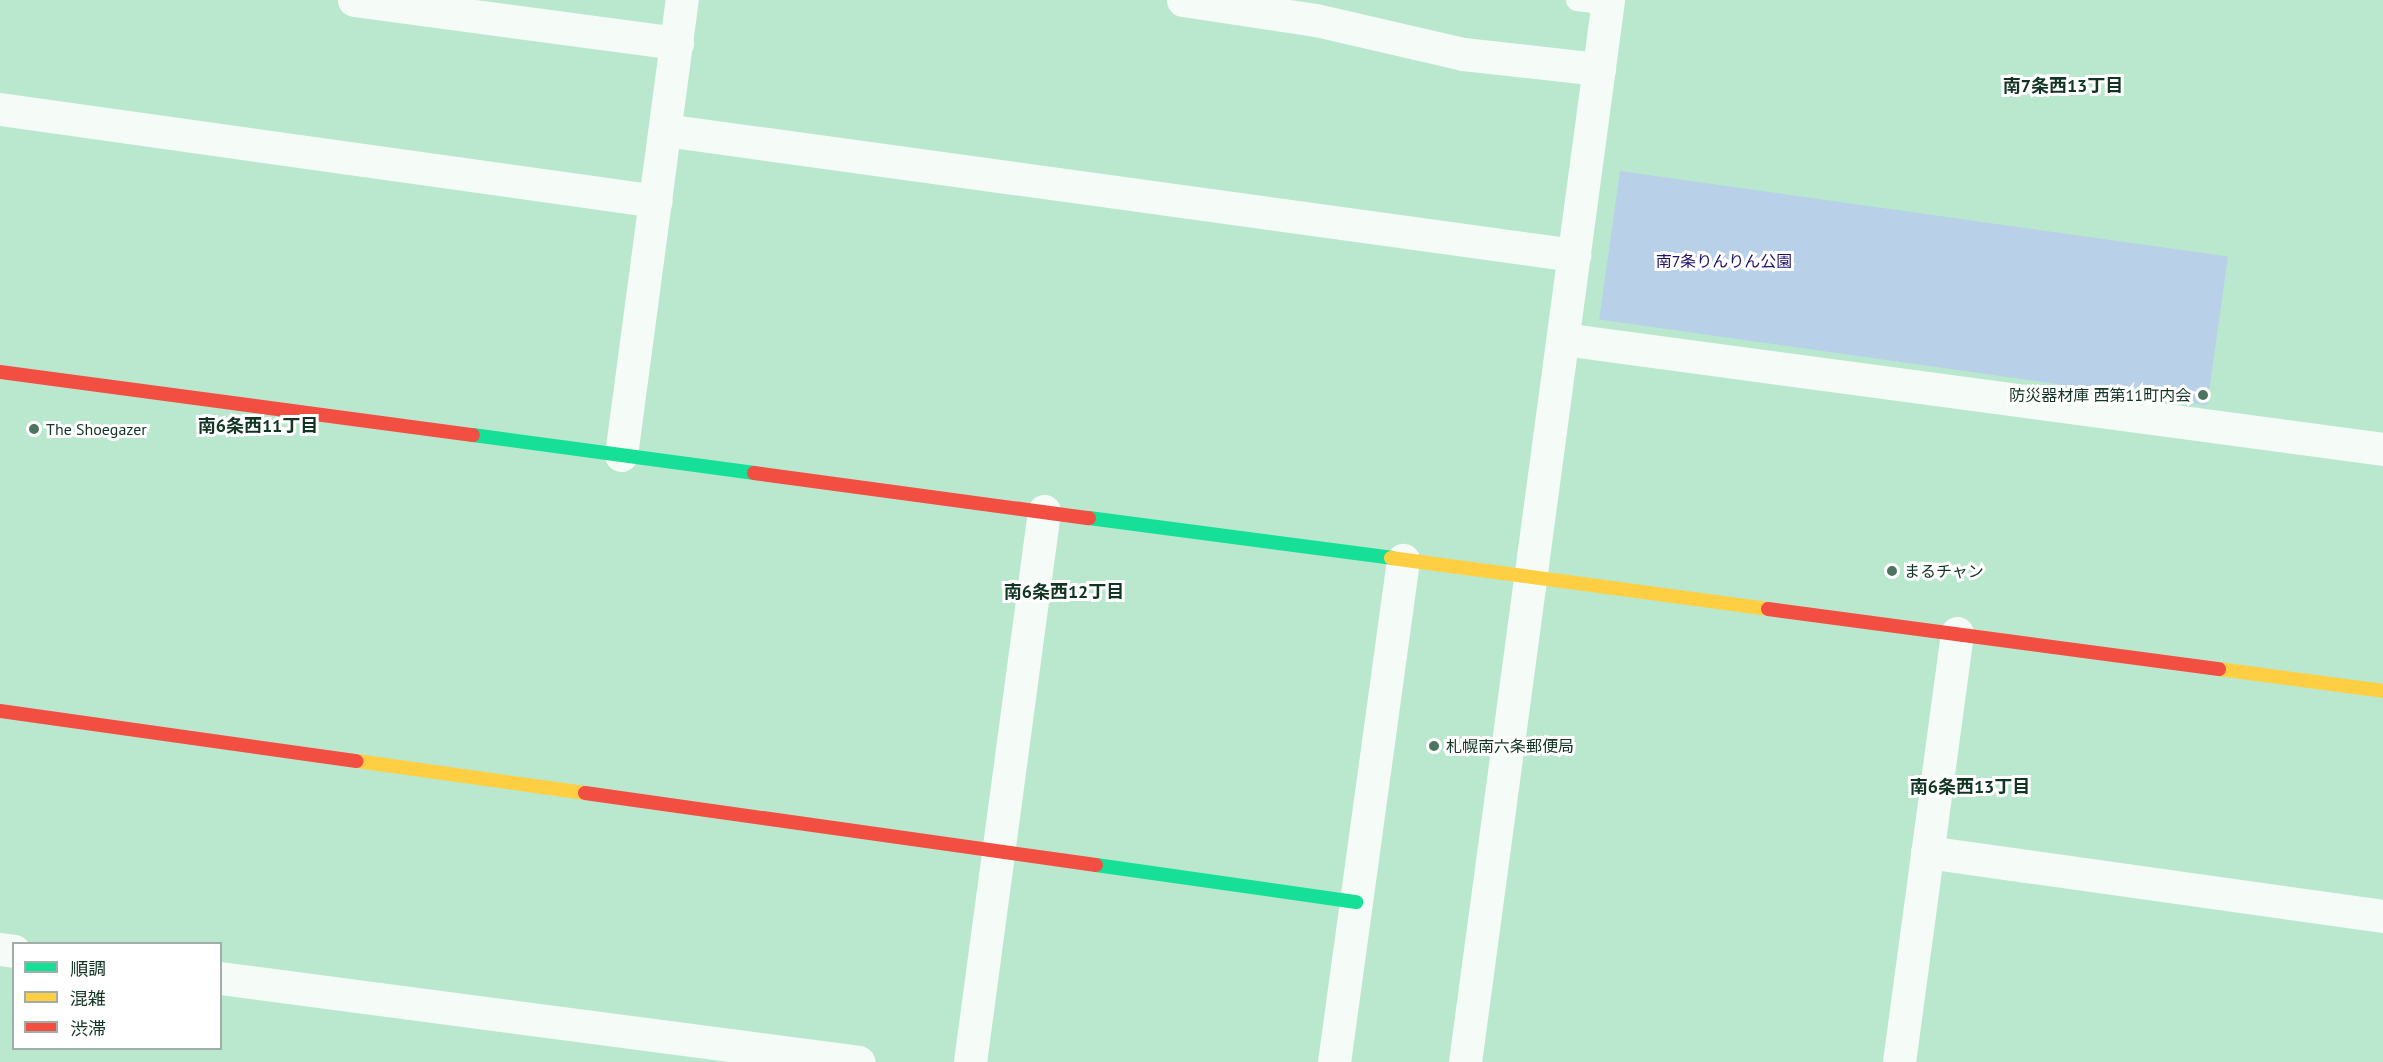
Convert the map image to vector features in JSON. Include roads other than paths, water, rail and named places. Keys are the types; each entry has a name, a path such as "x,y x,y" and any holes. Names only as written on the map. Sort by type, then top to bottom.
{"street":[{"path":"354,0 676,43"},
{"path":"621,455 682,0"},
{"path":"1183,0 1316,20 1463,54 1599,69"},
{"path":"1465,1062 1599,69 1598,1"},
{"path":"0,110 656,201"},
{"path":"665,130 1574,255"},
{"path":"1563,339 2383,449"},
{"path":"0,372 2383,691"},
{"path":"970,1062 1044,511"},
{"path":"1334,1062 1403,560"},
{"path":"1899,1062 1957,633"},
{"path":"0,711 1356,902"},
{"path":"1927,852 2383,916"},
{"path":"222,978 859,1062"}],"place":[{"name":"防災器材庫 西第11町内会","path":"2203,395"},
{"name":"The Shoegazer","path":"34,429"},
{"name":"まるチャン","path":"1892,571"},
{"name":"札幌南六条郵便局","path":"1434,746"}],"district":[{"name":"南7条西13丁目","path":"2063,86"},
{"name":"南6条西11丁目","path":"258,426"},
{"name":"南6条西12丁目","path":"1064,592"},
{"name":"南6条西13丁目","path":"1970,787"}],"park label":[{"name":"南7条りんりん公園","path":"1724,261"}]}
